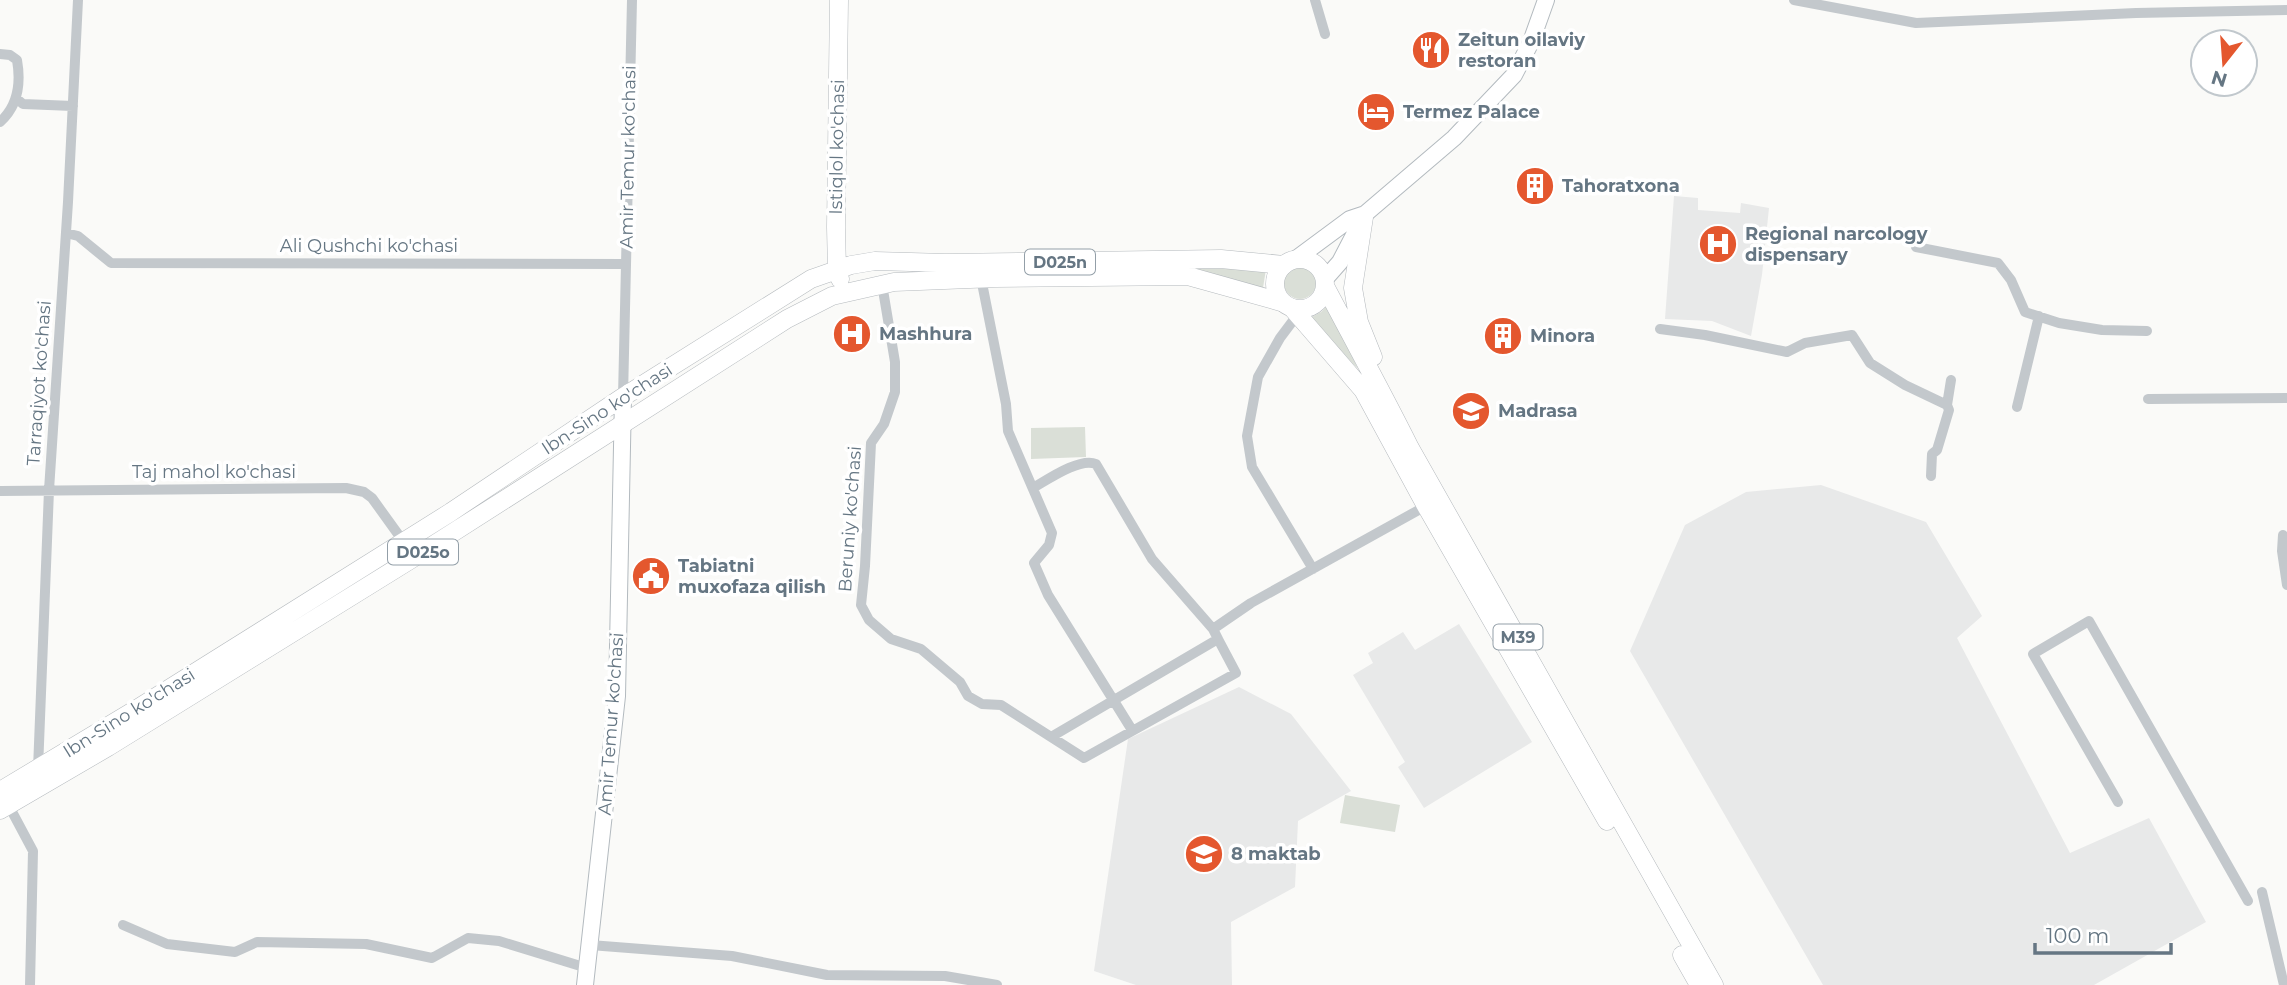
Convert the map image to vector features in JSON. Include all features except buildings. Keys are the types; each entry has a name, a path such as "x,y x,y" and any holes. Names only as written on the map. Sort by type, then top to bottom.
{"main road":[{"name":"Istiqlol ko'chasi","path":"839,0 844,267 852,291"},
{"name":"Istiqlol ko'chasi","path":"844,267 848,0"},
{"path":"1364,216 1350,219 1277,273 1276,293 1291,308 1304,310 1314,306 1322,298 1326,283 1364,216 1454,138 1503,89 1514,75 1531,42 1546,0"},
{"path":"1364,216 1353,288 1359,322 1377,368 1380,387"},
{"name":"Ibn-Sino ko'chasi","path":"3,802 38,769 403,541 623,397 811,279 844,267 875,261 946,263 1221,259 1290,262"},
{"path":"1290,262 1306,259 1315,263 1322,270 1326,283"},
{"name":"Ibn-Sino ko'chasi","path":"3,802 173,708 787,319 832,296 882,284 981,278 1188,276 1291,308"},
{"name":"M39","path":"1326,283 1410,448 1714,985"},
{"name":"M39","path":"1291,308 1363,390 1426,506 1699,985"},
{"name":"Amir Temur ko'chasi","path":"585,985 617,696 623,397"}],"street":[{"name":"Tarraqiyot ko'chasi","path":"38,769 49,490 78,0"},
{"name":"Amir Temur ko'chasi","path":"623,397 632,0"},
{"path":"1315,0 1325,34"},
{"path":"1794,0 1916,23 2136,13 2287,10"},
{"path":"0,54 10,55 18,60 17,99 10,113 0,122"},
{"path":"17,99 23,104 73,106"},
{"name":"Ali Qushchi ko'chasi","path":"66,233 78,236 111,263 626,264"},
{"path":"1916,247 1998,263 2011,280 2025,312 2059,323 2102,330 2147,331"},
{"path":"981,278 1006,404 1008,431 1052,533 1049,545 1034,563 1048,595 1132,730"},
{"name":"Beruniy ko'chasi","path":"882,284 895,362 895,392 884,424 871,443 866,566 861,605 869,620 891,639 921,649 960,682 968,696 982,704 1001,705 1084,758 1236,673 1216,634"},
{"path":"1291,308 1280,338 1258,377 1247,436 1252,467 1313,569"},
{"path":"2017,407 2039,316"},
{"path":"1660,329 1705,335 1787,352 1805,343 1852,335 1870,363 1947,405"},
{"path":"1931,477 1933,454 1937,450 1949,410 1947,405 1951,380"},
{"path":"2148,399 2287,398"},
{"path":"1033,488 1061,471 1091,461 1096,464 1152,559 1216,634"},
{"name":"Taj mahol ko'chasi","path":"0,491 346,488 364,492 372,498 403,541"},
{"path":"1051,737 1216,634 1251,603 1426,506"},
{"path":"2283,535 2282,551 2287,584"},
{"path":"2118,802 2033,654 2089,621 2099,631 2248,901"},
{"path":"3,802 33,851 30,985"},
{"path":"2262,892 2284,985"},
{"path":"123,925 167,944 235,952 257,942 366,944 432,958 468,938 499,941 587,968"},
{"path":"590,945 732,956 827,975 945,976 997,985"}],"shaded area":[{"name":"Regional narcology dispensary","path":"1674,196 1698,198 1698,210 1740,213 1741,203 1769,208 1762,275 1751,336 1712,321 1665,319"},
{"path":"1186,266 1266,269 1263,288"},
{"path":"1300,267 1311,272 1316,283 1311,294 1300,299 1289,294 1284,283 1289,272"},
{"path":"1328,305 1358,369 1310,318"},
{"path":"1085,427 1086,457 1031,459 1031,428"},
{"path":"1821,485 1926,522 1982,616 1957,638 2070,853 2149,818 2206,922 2094,985 1823,985 1630,651 1685,525 1746,492"},
{"path":"1459,624 1532,742 1424,808 1398,767 1405,762 1353,675 1373,663 1368,653 1403,632 1415,650"},
{"name":"8 maktab","path":"1239,687 1291,714 1351,791 1298,821 1295,887 1231,922 1232,985 1136,985 1094,971 1128,739"},
{"path":"1345,795 1400,805 1395,832 1340,823"}],"place":[{"name":"Zeitun oilaviy restoran","path":"1431,50"},
{"name":"Termez Palace","path":"1376,112"},
{"name":"Tahoratxona","path":"1535,186"},
{"name":"Regional narcology dispensary","path":"1718,244"},
{"name":"Mashhura","path":"852,334"},
{"name":"Minora","path":"1503,336"},
{"name":"Madrasa","path":"1471,411"},
{"name":"Tabiatni muxofaza qilish","path":"651,576"},
{"name":"8 maktab","path":"1204,854"}]}
